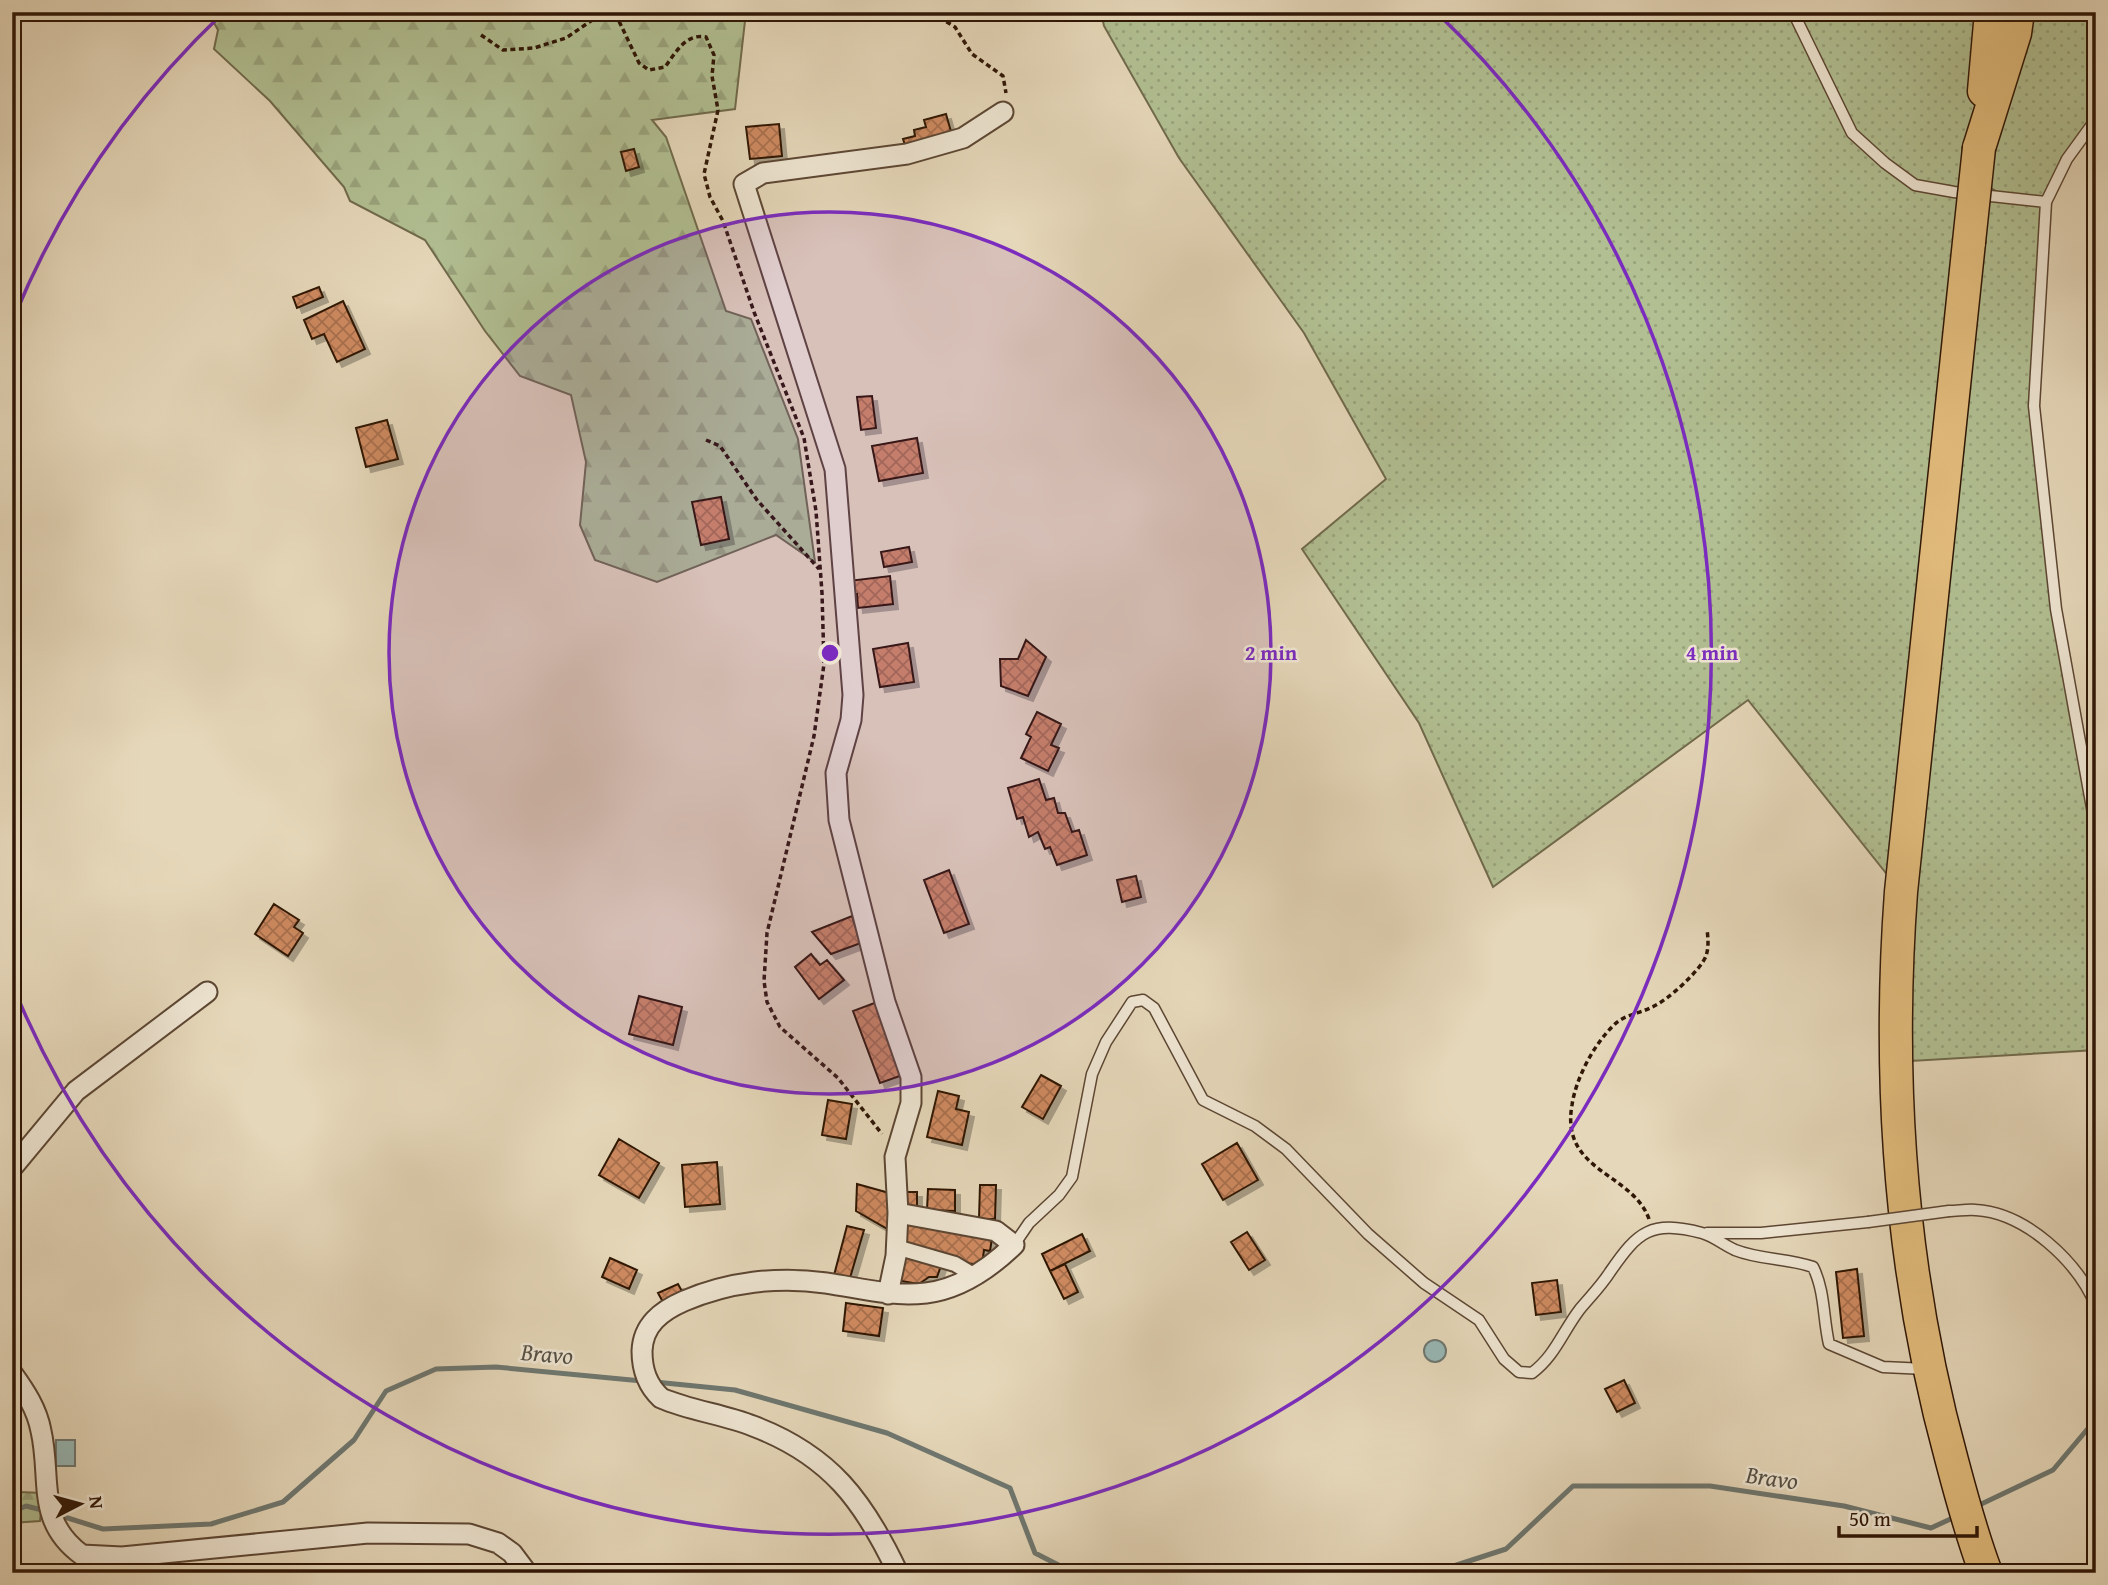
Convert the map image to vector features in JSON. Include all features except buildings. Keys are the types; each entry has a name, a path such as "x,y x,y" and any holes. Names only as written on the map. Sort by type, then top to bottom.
{"main road":[{"path":"1986,1573 1966,1511 1928,1369 1907,1242 1894,1062 1895,978 1918,727 1952,416 1991,12"},
{"path":"1979,148 2015,33 2018,12"}],"street":[{"path":"888,1294 896,1247 898,1213 895,1157 911,1103 911,1077 885,1002 855,894 836,797 836,773 851,720 853,695 835,469 744,184 763,173 907,155 963,138 1003,112"},
{"path":"12,1168 76,1091 207,992"},
{"path":"898,1213 996,1231 1014,1245 975,1276 930,1292 888,1294 823,1283 791,1281 751,1283 698,1295 657,1316 647,1330 643,1342 648,1381 661,1398 676,1405 751,1425 811,1454 842,1480 876,1526 898,1573"},
{"path":"896,1247 955,1264 975,1276"},
{"path":"12,1373 38,1417 52,1519 69,1546 82,1555 116,1565 368,1533 469,1535 498,1543 512,1553 527,1573"}],"lane":[{"path":"1793,12 1852,133 1885,163 1915,185 2046,202"},
{"path":"2096,119 2067,159 2046,202 2034,405 2056,609 2096,830"},
{"path":"1014,1245 1029,1223 1059,1195 1072,1177 1093,1074 1106,1042 1125,1011 1132,1002 1143,1000 1154,1008 1203,1100 1255,1126 1286,1149 1368,1234 1424,1283 1479,1320 1504,1359 1519,1371 1532,1373 1545,1364 1578,1311 1625,1250 1652,1228 1703,1233 1761,1233 1978,1210 2007,1218 2028,1229 2055,1250 2077,1273 2096,1306"},
{"path":"1703,1233 1735,1250 1760,1258 1792,1260 1813,1267 1822,1285 1822,1313 1829,1344 1883,1367 1928,1369"}],"path":[{"path":"481,35 503,50 534,48 566,38 605,12 617,17 639,63 649,71 666,67 686,41 697,35 706,37 711,46 718,110 704,174 710,197 723,221 754,312 804,438 816,511 820,570 824,664 816,724 767,933 764,981 768,1002 780,1027 854,1095 879,1127 895,1157"},
{"path":"914,12 943,19 955,27 972,54 1003,76 1006,96 1003,112"},
{"path":"706,440 720,446 757,500 820,570"},
{"path":"1652,1228 1646,1212 1631,1194 1590,1163 1577,1146 1571,1109 1584,1069 1604,1036 1627,1015 1654,1007 1667,999 1705,958 1707,929"}],"green space":[{"path":"208,12 746,12 735,109 652,120 666,137 726,311 751,319 798,439 815,562 776,535 657,582 595,560 580,525 586,462 571,395 520,376 485,331 425,240 350,201 344,187 270,101 214,49 218,30"},
{"path":"1101,12 2096,12 2096,119 2046,202 2034,406 2056,609 2096,830 2096,1050 1894,1062 1901,892 1748,700 1493,887 1419,723 1302,549 1386,479 1304,333 1179,158 1104,26","holes":["1975,178 2004,196 1954,192"]},
{"path":"18,1492 43,1493 40,1521 12,1523 12,1495"}],"water":[{"path":"1435,1340 1443,1343 1446,1351 1443,1359 1435,1362 1427,1359 1424,1351 1427,1343"},
{"path":"56,1440 75,1440 75,1466 56,1466"}],"waterway":[{"name":"Bravo","path":"58,1515 103,1529 211,1524 283,1502 354,1440 386,1391 436,1369 496,1367 642,1381"},
{"name":"Bravo","path":"655,1382 735,1390 887,1433 1010,1488 1035,1553 1074,1573"},
{"name":"Bravo","path":"1975,1507 2053,1470 2096,1419"},
{"name":"Bravo","path":"1432,1573 1506,1549 1573,1486 1710,1486 1844,1506 1931,1528 1957,1516"},
{"name":"Bravo","path":"12,1512 26,1506 46,1511"}]}
